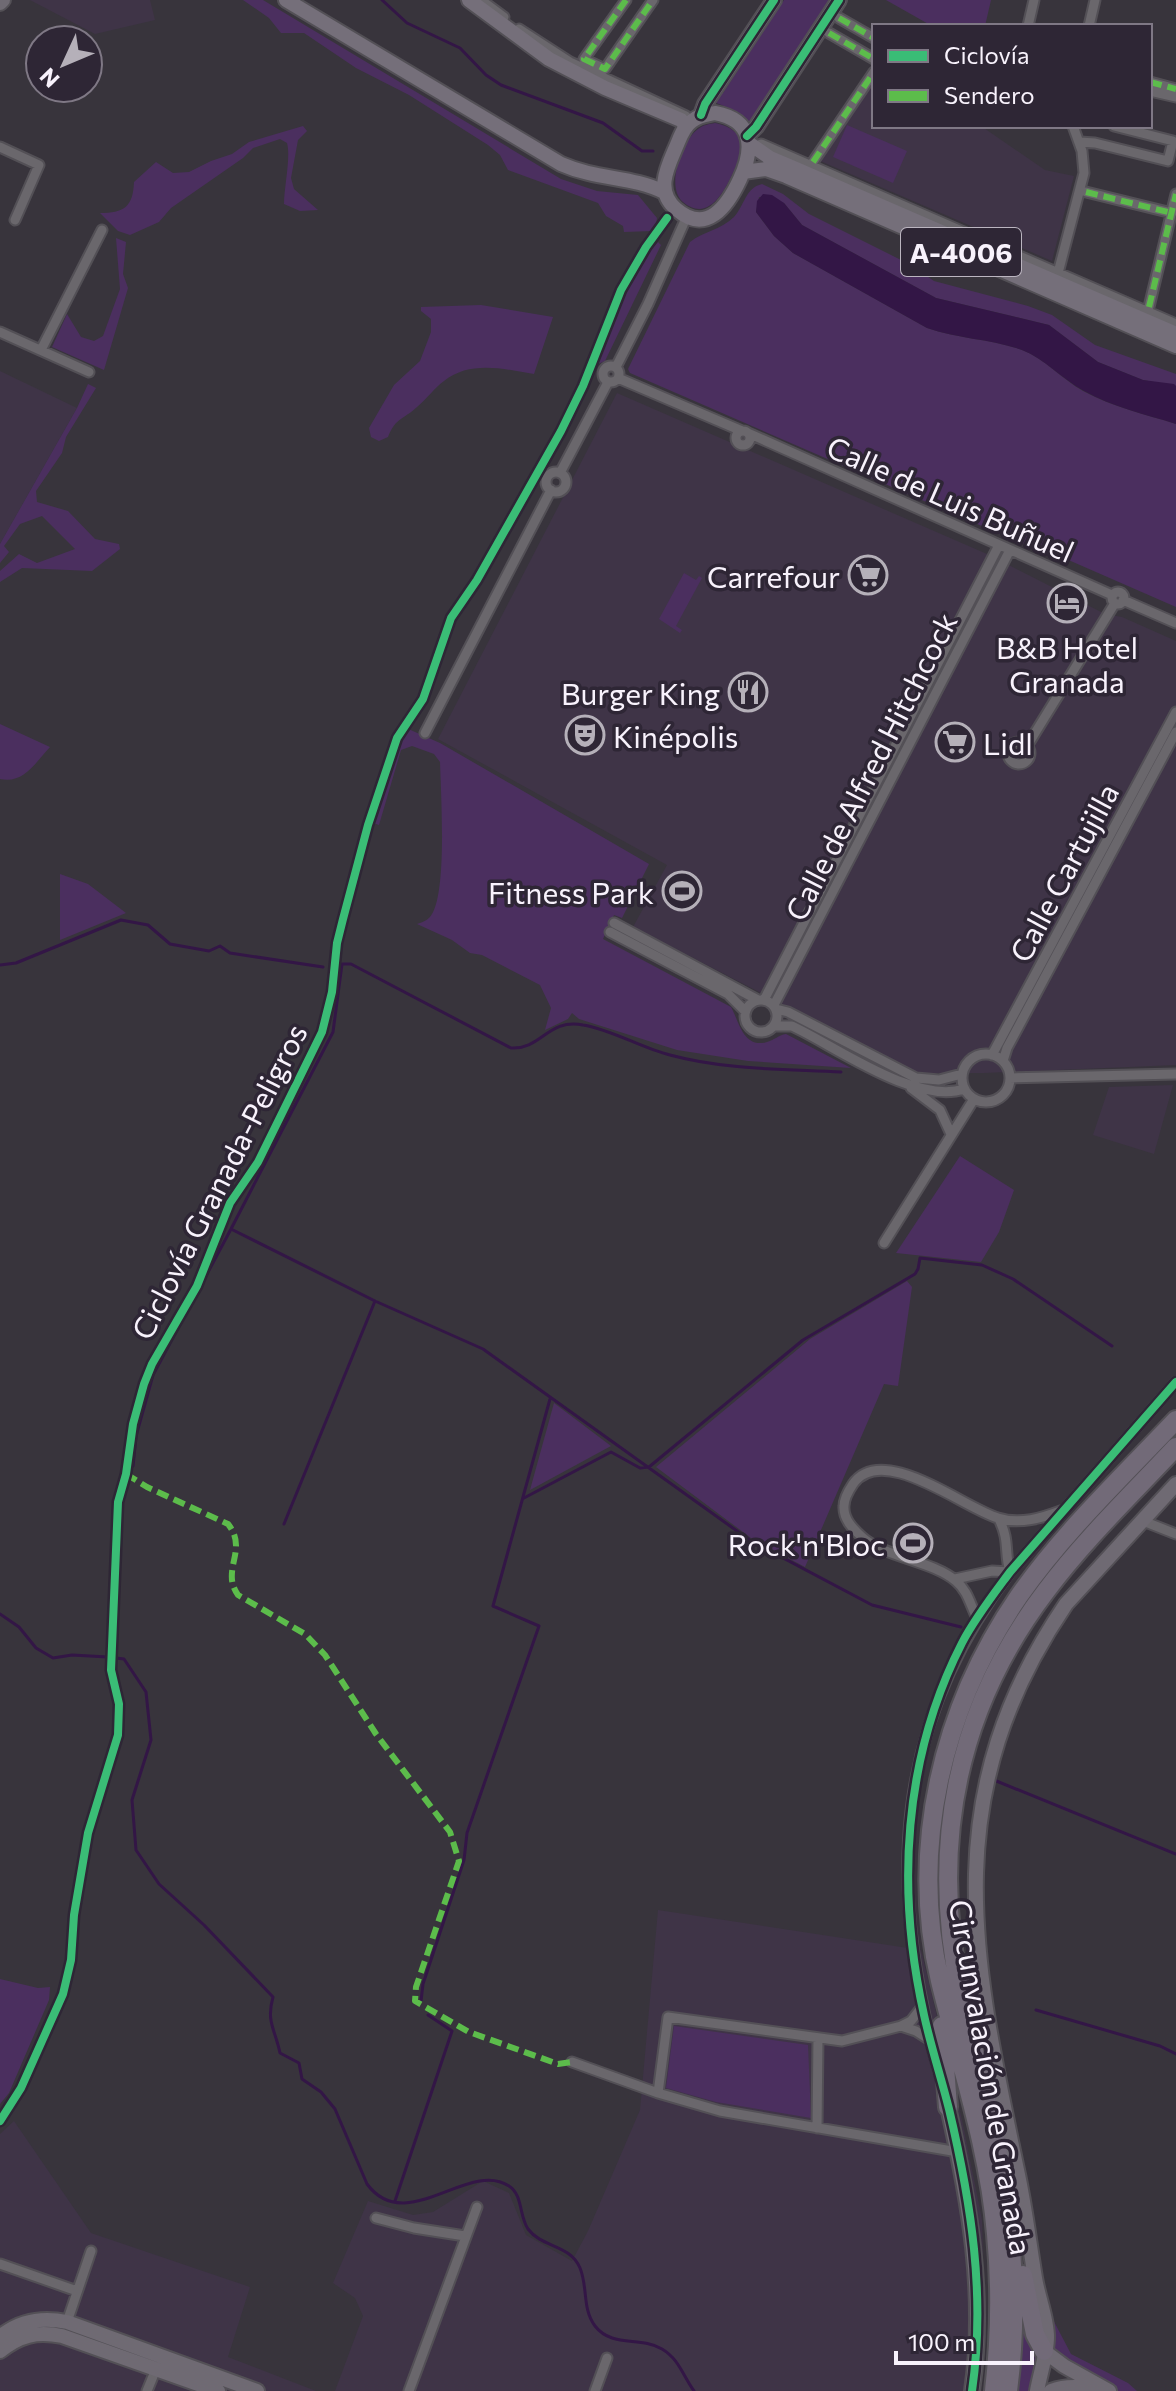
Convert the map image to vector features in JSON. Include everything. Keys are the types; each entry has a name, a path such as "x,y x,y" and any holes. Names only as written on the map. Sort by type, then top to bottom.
{"highway":[{"name":"Circunvalación de Granada","path":"994,2391 1000,2318 996,2232 990,2188 931,1931 929,1879 933,1811 948,1744 973,1675 1003,1621 1072,1530 1176,1420"},
{"name":"Circunvalación de Granada","path":"1008,2391 1014,2299 1004,2192 995,2139 961,1997 947,1896 951,1816 957,1779 982,1701 998,1665 1028,1616 1063,1569 1176,1447"},
{"path":"940,1980 937,2001 944,2036 948,2107"},
{"path":"1004,2192 1015,2210 1026,2298 1035,2334 1044,2351"}],"main road":[{"path":"286,0 561,164 581,173 643,183 664,192"},
{"name":"A-4006","path":"469,0 549,59 605,88 681,120 726,115 735,121 750,143 796,169 1176,334"},
{"path":"693,121 666,169 664,192 669,201 687,216 710,217 720,212 731,200 749,160 750,143"},
{"name":"A-4006","path":"743,172 766,169 786,176 1176,346"}],"street":[{"path":"481,0 570,62 683,113 693,121 774,0"},
{"path":"626,0 584,59 605,69 653,0"},
{"path":"839,0 750,143 761,144 1176,324"},
{"path":"1028,24 1034,0"},
{"path":"1089,24 1095,0"},
{"path":"839,18 872,37"},
{"path":"829,33 872,58"},
{"path":"813,162 872,75"},
{"path":"1152,83 1176,89"},
{"path":"1152,91 1176,97"},
{"path":"1058,273 1084,173 1080,142 1074,128"},
{"path":"1080,142 1168,161 1173,141 1122,128"},
{"path":"0,147 39,165 15,220"},
{"path":"1086,192 1172,213"},
{"path":"1149,307 1176,194"},
{"path":"616,367 687,216"},
{"path":"41,350 102,230"},
{"path":"0,332 89,372"},
{"path":"610,366 616,367 618,378 613,383 608,382 604,378 604,370 610,366"},
{"name":"Calle de Luis Buñuel","path":"618,378 718,423 725,423 743,437 771,445 1176,623"},
{"path":"425,733 551,490 547,485 548,476 554,472 560,473 608,382"},
{"name":"Calle de Alfred Hitchcock","path":"768,1003 999,545"},
{"name":"Calle de Alfred Hitchcock","path":"768,1003 1010,550"},
{"path":"1027,746 1117,599"},
{"name":"Calle Cartujilla","path":"992,1055 1176,712"},
{"name":"Calle Cartujilla","path":"1003,1061 1007,1048 1176,732"},
{"path":"612,928 788,1012 916,1078 939,1080 962,1074"},
{"path":"624,934 728,994 745,1011"},
{"path":"768,1003 750,1004 745,1011 745,1021 752,1030 761,1033 775,1026 792,1026 908,1086 940,1110 951,1134"},
{"path":"768,1003 775,1026"},
{"path":"980,1054 992,1055 1003,1061 1010,1078 1007,1089 1000,1097 990,1102 974,1099 964,1089 962,1074 970,1059 980,1054"},
{"path":"1010,1078 1176,1074"},
{"path":"908,1086 939,1091 964,1089"},
{"path":"884,1243 974,1099"},
{"path":"972,2391 979,2298 974,2238 948,2107 923,2011 911,1941 907,1889 908,1837 914,1785 930,1721 962,1641 1010,1572 1176,1382"},
{"path":"977,1618 969,1596 955,1579 865,1540 849,1524 843,1507 858,1477 873,1470 891,1470 999,1519 1034,1521 1064,1510"},
{"path":"1037,2391 1047,2337 991,2041 978,1952 974,1887 980,1814 990,1761 1007,1717 1055,1621 1066,1604 1176,1484"},
{"path":"999,1519 1007,1534 1010,1572"},
{"path":"1143,1521 1176,1534"},
{"path":"955,1579 992,1571 1010,1572"},
{"path":"658,2093 668,2017 842,2041 901,2026 923,2011"},
{"path":"901,2026 930,2040"},
{"path":"817,2128 818,2038"},
{"path":"572,2062 720,2111 958,2152"},
{"path":"409,2391 477,2207"},
{"path":"376,2218 465,2236"},
{"path":"67,2322 91,2251"},
{"path":"0,2264 77,2291"},
{"path":"0,2337 10,2328 33,2320 67,2322 257,2391"},
{"path":"0,2351 30,2333 46,2333 218,2391"},
{"path":"1044,2351 1109,2391"},
{"path":"595,2391 607,2358"},
{"path":"156,2369 169,2366 179,2370 195,2369"},
{"path":"147,2391 156,2369"},
{"path":"1051,2391 1060,2387 1082,2386 1099,2391"}],"shaded area":[{"path":"30,0 150,0 155,20 104,32 104,24 76,24"},
{"path":"243,0 263,0 561,179 597,191 638,195 657,218 656,225 652,231 624,232 623,226 606,216 598,203 508,170 500,155 488,145 409,95 356,68 304,33 281,33 269,18"},
{"path":"784,0 830,0 755,114 758,116 751,126 734,110 714,102"},
{"path":"886,0 991,0 985,24 928,24"},
{"path":"872,82 872,128 984,128 1045,170 1074,176 1052,261 818,160"},
{"path":"715,123 726,126 738,136 741,149 736,166 719,197 700,209 683,202 678,195 676,175 681,153 692,135 698,129"},
{"path":"847,125 907,151 893,183 833,157"},
{"path":"303,126 307,131 298,140 291,178 294,189 318,210 300,211 284,204 288,149 287,143 280,139 253,148 171,208 159,222 130,235 118,231 100,213 126,207 132,197 134,182 156,162 173,173 189,172 232,154 249,142"},
{"path":"762,184 783,194 809,214 909,264 934,281 1052,315 1095,345 1176,374 1176,386 1143,380 1098,362 1049,325 936,298 802,225 784,203 759,197 756,212 774,236 793,253 927,328 1022,350 1094,397 1176,424 1176,607 630,373 628,369 690,242 734,217 752,189"},
{"path":"763,194 772,195 784,203 802,225 936,298 1049,325 1098,362 1143,380 1174,384 1176,424 1095,397 1022,350 927,328 793,253 774,236 756,212 757,201"},
{"path":"116,238 126,242 123,274 128,288 104,370 52,347 67,314 81,337 94,341 103,336 120,289"},
{"path":"658,242 661,245 605,361 598,364 629,284"},
{"path":"481,305 553,317 534,374 476,368 454,374 397,422 388,437 379,441 371,437 369,428 394,385 420,361 431,332 431,319 421,311 421,307"},
{"path":"0,371 77,408 0,544"},
{"path":"88,384 96,388 66,437 62,453 36,491 37,502 68,511 95,539 119,544 120,549 92,571 22,568 0,582 0,571 19,554 37,563 75,549 42,516 20,524 4,546 9,552 0,563 0,544"},
{"path":"617,393 987,554 1105,614 1122,617 1176,641 1176,1065 916,1073 633,927 667,865 438,739"},
{"path":"684,573 696,580 699,576 702,578 676,626 682,630 680,633 659,619"},
{"path":"0,724 50,747 28,771 8,780 0,779"},
{"path":"406,728 440,743 649,864 622,918 614,915 603,939 731,1007 743,1032 752,1041 767,1042 786,1034 851,1068 748,1061 677,1050 579,1019 572,1013 568,1019 545,1030 551,1008 540,985 482,955 470,953 452,940 417,924 432,914 440,884 440,762 434,754 412,746 401,750 379,825 373,823 394,750"},
{"path":"60,874 88,884 126,913 60,940"},
{"path":"1173,1085 1154,1154 1093,1135 1109,1087"},
{"path":"960,1156 1014,1190 999,1232 981,1262 896,1253"},
{"path":"907,1281 912,1287 898,1386 884,1384 805,1567 751,1538 656,1467 810,1339"},
{"path":"554,1403 611,1446 530,1490"},
{"path":"658,1910 921,1950 962,2120 982,2220 985,2322 980,2391 335,2391 363,2316 355,2298 333,2283 368,2201 413,2215 433,2212 483,2181 509,2193 526,2235 572,2261 640,2110"},
{"path":"0,1979 38,1988 50,1987 49,2000 9,2093 0,2104"},
{"path":"674,2026 808,2045 811,2118 716,2102 666,2088"},
{"path":"14,2121 91,2233 250,2287 228,2357 316,2391 0,2391 0,2134"},
{"path":"1045,2312 1049,2312 1071,2354 1128,2383 1137,2391 1117,2391 1060,2359 1054,2351"},
{"path":"1023,2317 1034,2354 1032,2391 1017,2391"}],"waterway":[{"path":"382,0 407,23 460,48 486,75 501,85 603,123 642,151 653,151"},
{"path":"0,965 16,963 121,920 148,925 170,944 209,951 220,946 230,953 323,967"},
{"path":"841,1072 712,1064 659,1052 594,1027 571,1024 561,1026 530,1044 511,1048 351,964 342,964 333,1032 231,1229 375,1301 483,1349 751,1541 872,1605 961,1627"},
{"path":"133,1466 136,1436 153,1375 231,1229"},
{"path":"524,1498 611,1452 640,1468 649,1467 803,1340 915,1274 920,1258 982,1265 1013,1279 1112,1346"},
{"path":"284,1524 375,1301"},
{"path":"421,2001 423,1984 464,1860 467,1833 539,1626 493,1606 550,1399"},
{"path":"0,1614 19,1627 36,1648 53,1658 72,1655 108,1657"},
{"path":"116,1658 124,1659 146,1692 151,1740 132,1800 136,1850 159,1884 204,1925 273,1997 271,2019 280,2053 299,2063 302,2079 321,2092 335,2109 367,2184 383,2198 400,2203 419,2201 475,2182 493,2180 509,2186 517,2195 528,2229 541,2240 570,2254 580,2268 588,2312 595,2326 618,2340 645,2343 662,2349 677,2363 694,2391"},
{"path":"994,1780 1176,1854"},
{"path":"1036,2010 1160,2046 1176,2054"},
{"path":"395,2201 452,2031 428,2015"}],"marked path":[{"path":"626,0 584,59 605,69 653,0"},
{"path":"839,18 872,37"},
{"path":"829,33 872,58"},
{"path":"813,162 872,75"},
{"path":"1152,83 1176,89"},
{"path":"1086,192 1172,213"},
{"path":"1149,307 1176,194"},
{"path":"126,1474 147,1487 228,1524 236,1543 232,1577 238,1595 305,1634 325,1655 376,1734 450,1832 459,1861 416,1987 415,2001 469,2032 558,2064 572,2062"}],"cycle path":[{"path":"701,115 705,104 774,0"},
{"path":"747,136 756,127 839,0"},
{"name":"Ciclovía Granada-Peligros","path":"0,2121 21,2088 63,1994 71,1960 74,1915 88,1833 118,1735 119,1704 111,1670 118,1502 144,1384 152,1364 197,1286 230,1203 258,1162 322,1032 332,992 343,919 368,825 397,738 423,699 451,618 477,580 561,431 583,386 621,290 667,218"},
{"path":"972,2391 977,2284 970,2214 949,2109 924,2015 910,1920 910,1825 917,1778 927,1732 942,1687 978,1616 1010,1572 1176,1382"}],"place":[{"name":"Carrefour","path":"868,575"},
{"name":"B&B Hotel Granada","path":"1067,603"},
{"name":"Burger King","path":"748,692"},
{"name":"Kinépolis","path":"585,735"},
{"name":"Lidl","path":"955,742"},
{"name":"Fitness Park","path":"682,891"},
{"name":"Rock'n'Bloc","path":"913,1543"}]}
